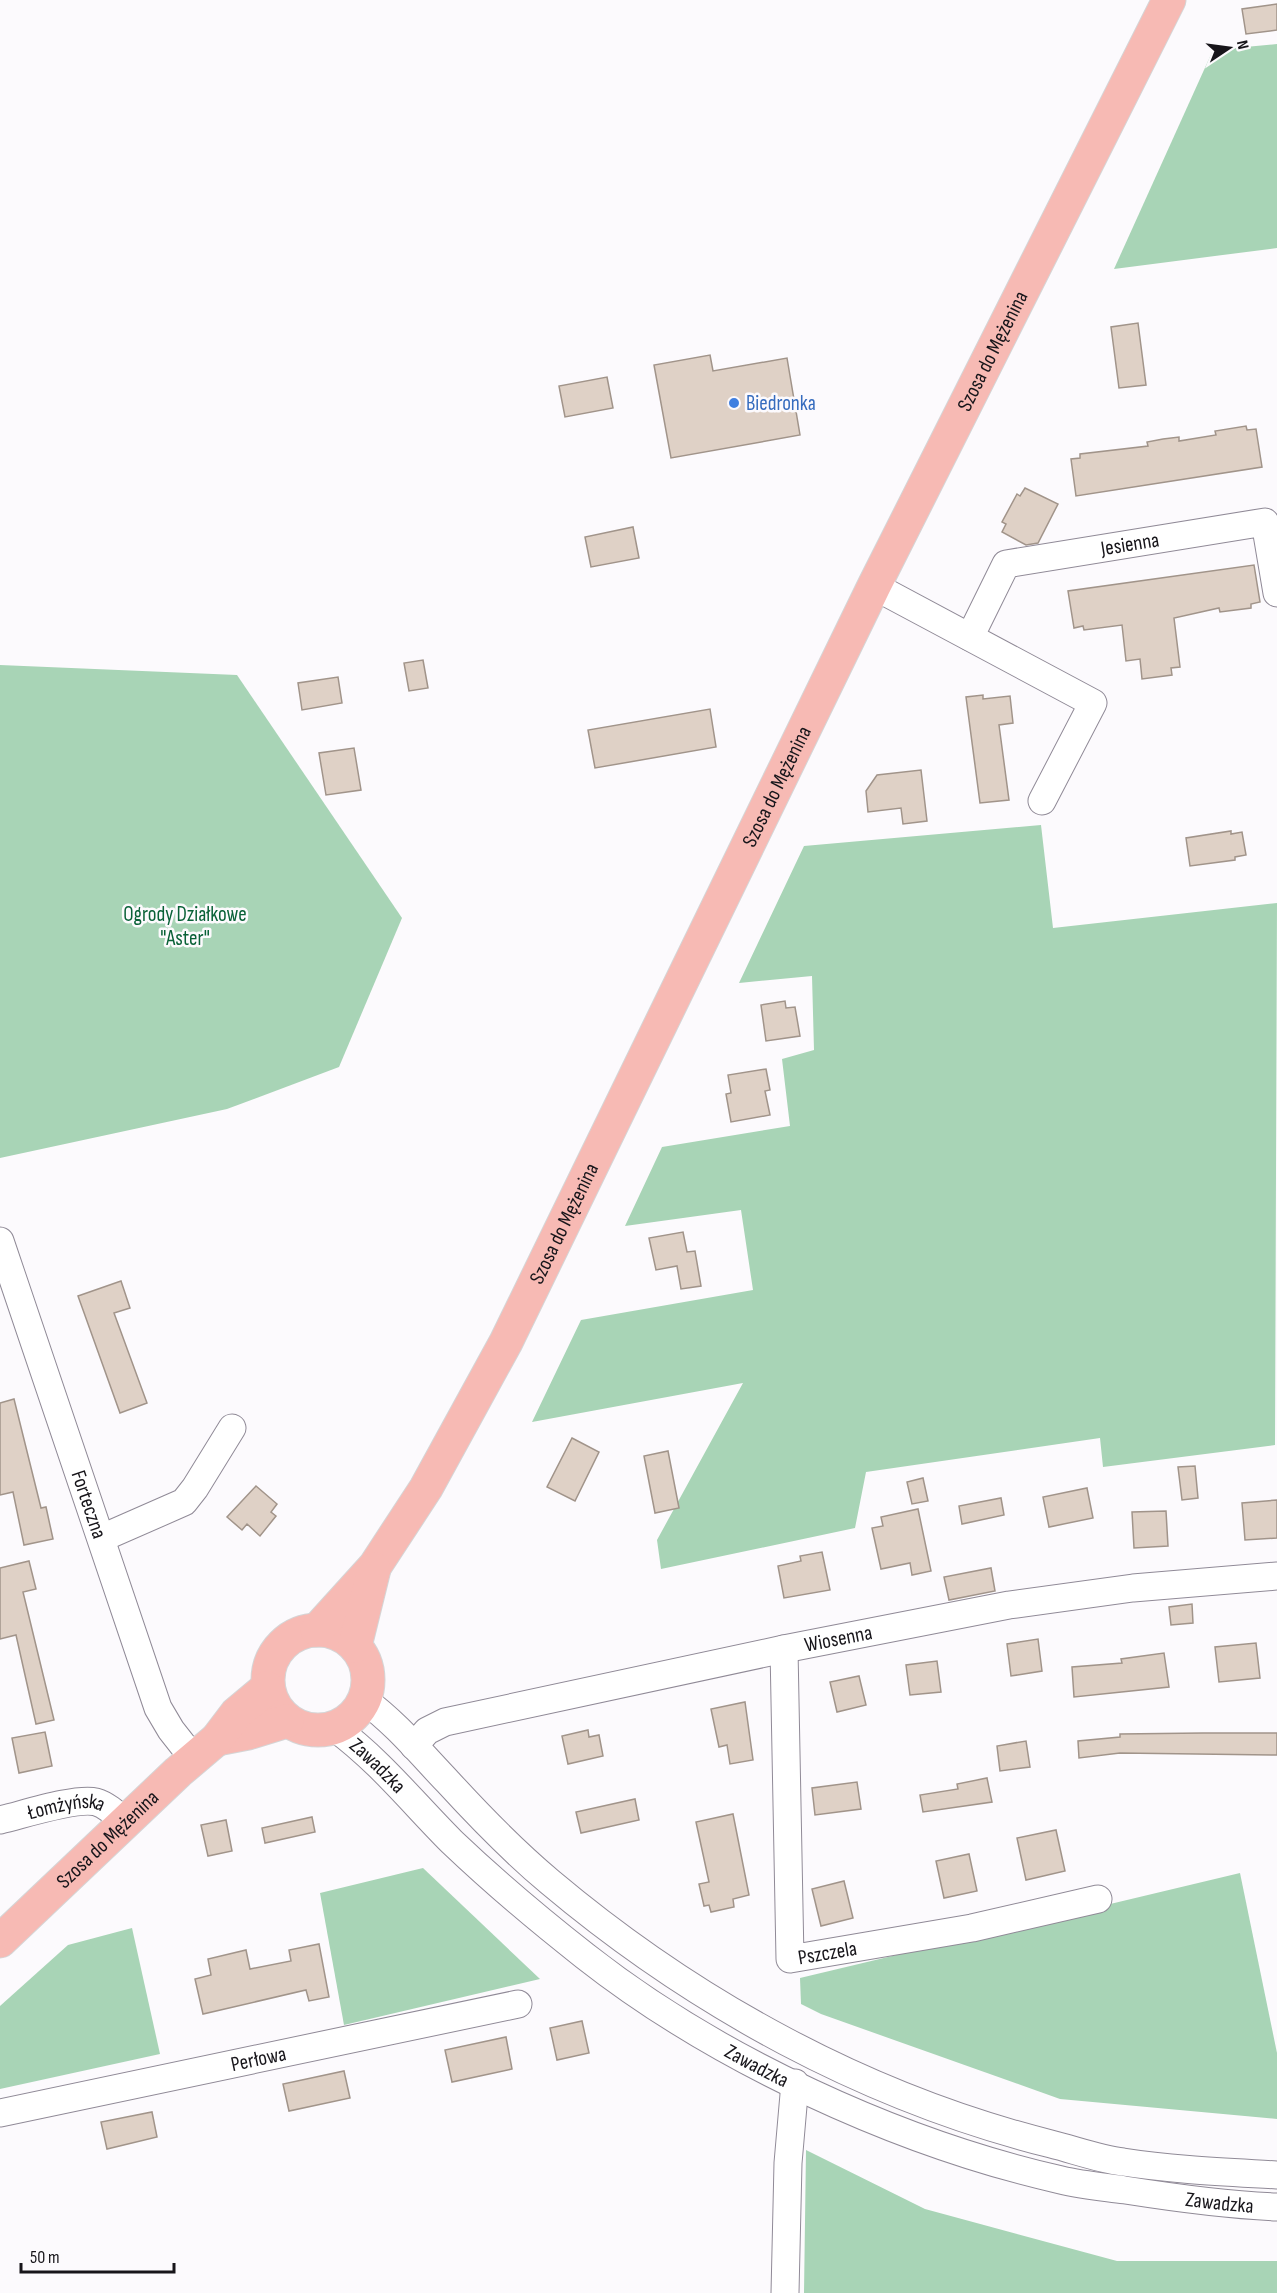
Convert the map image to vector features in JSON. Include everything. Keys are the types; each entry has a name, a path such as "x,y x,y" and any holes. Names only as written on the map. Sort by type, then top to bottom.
{"main road":[{"name":"Szosa do Mężenina","path":"317,1630 375,1566 426,1488 506,1342 874,586 1169,0"},
{"name":"Szosa do Mężenina","path":"355,1646 375,1566"},
{"path":"317,1630 344,1637 355,1646 365,1662 368,1681 364,1700 347,1722 335,1728 310,1731 287,1721 274,1706 267,1688 267,1673 279,1647 303,1632 317,1630"},
{"name":"Szosa do Mężenina","path":"0,1941 267,1688"},
{"path":"205,1748 287,1721"}],"street":[{"name":"Jesienna","path":"970,637 1006,564 1265,522 1277,593"},
{"path":"874,586 1093,703 1042,801"},
{"name":"Forteczna","path":"0,1241 158,1708 171,1730 205,1748"},
{"path":"102,1538 184,1502 232,1428"},
{"name":"Wiosenna","path":"414,1746 427,1731 445,1722 784,1649 1009,1605 1132,1588 1277,1576"},
{"name":"Pszczela","path":"784,1649 790,1959 972,1928 1098,1899"},
{"name":"Zawadzka","path":"364,1700 414,1746 494,1832 550,1882 642,1955 787,2043 912,2099 1006,2133 1121,2162 1211,2172 1277,2175"},
{"name":"Zawadzka","path":"335,1728 365,1750 452,1842 585,1956 651,2004 723,2047 870,2118 950,2148 1061,2181 1219,2205 1277,2207"},
{"name":"Łomżyńska","path":"0,1820 81,1801 96,1802 126,1823"},
{"path":"527,1908 550,1882"},
{"name":"Perłowa","path":"0,2113 518,2004"},
{"path":"785,2293 788,2163 795,2083"}],"green space":[{"path":"1277,44 1277,248 1114,269 1213,50"},
{"name":"Ogrody Działkowe \"Aster\"","path":"0,665 237,675 402,918 339,1067 227,1109 0,1158"},
{"path":"1041,825 1053,928 1277,903 1275,1445 1103,1467 1100,1438 866,1472 855,1528 661,1569 657,1540 743,1383 532,1422 581,1320 753,1290 741,1210 625,1226 662,1147 790,1126 782,1059 814,1050 812,976 739,983 804,846"},
{"path":"423,1868 540,1979 344,2025 320,1893"},
{"path":"1240,1873 1277,2053 1277,2119 1060,2099 821,2014 801,2004 800,1978"},
{"path":"132,1928 160,2054 0,2089 0,2006 68,1945"},
{"path":"806,2150 925,2209 1117,2261 1277,2261 1277,2293 804,2293"}],"building":[{"path":"1277,4 1277,30 1246,34 1242,9"},
{"path":"1138,323 1146,385 1119,388 1111,327"},
{"path":"710,355 713,371 787,358 800,435 671,458 654,365"},
{"path":"607,377 613,408 565,417 559,386"},
{"path":"1246,426 1247,430 1256,429 1262,467 1076,496 1071,459 1080,458 1080,454 1148,446 1147,442 1163,439 1179,437 1179,441 1216,435 1215,431"},
{"path":"1025,488 1058,504 1038,543 1026,545 1002,532 1006,524 1002,522 1017,494 1020,496"},
{"path":"633,527 639,558 591,567 585,537"},
{"path":"1254,565 1260,602 1251,604 1251,608 1220,612 1219,608 1174,618 1180,667 1171,668 1172,675 1142,679 1140,659 1126,661 1122,625 1084,630 1083,626 1074,628 1068,591"},
{"path":"423,660 428,688 409,691 404,663"},
{"path":"338,677 342,703 302,710 298,683"},
{"path":"983,695 983,699 1010,696 1013,723 999,725 1009,800 980,803 966,697"},
{"path":"710,709 716,747 595,768 588,730"},
{"path":"354,748 361,790 326,795 319,753"},
{"path":"921,770 927,821 903,824 901,808 868,812 866,791 877,775"},
{"path":"1231,831 1231,834 1242,832 1246,855 1235,857 1235,860 1190,866 1186,838"},
{"path":"785,1001 786,1008 795,1007 800,1036 766,1041 761,1005"},
{"path":"766,1069 770,1090 765,1091 770,1115 731,1122 726,1094 731,1093 728,1075"},
{"path":"683,1232 687,1252 695,1251 701,1286 681,1289 677,1266 656,1270 649,1238"},
{"path":"121,1281 130,1308 114,1313 147,1403 120,1413 78,1296"},
{"path":"14,1399 41,1508 46,1507 53,1539 24,1545 13,1492 0,1495 0,1403"},
{"path":"572,1438 599,1452 575,1501 547,1487"},
{"path":"668,1451 679,1508 655,1513 644,1456"},
{"path":"1195,1466 1198,1498 1182,1500 1178,1467"},
{"path":"923,1478 928,1501 912,1504 907,1482"},
{"path":"256,1486 277,1504 271,1512 276,1516 260,1536 247,1524 242,1530 227,1517"},
{"path":"1087,1488 1093,1518 1049,1527 1043,1497"},
{"path":"1001,1498 1004,1515 962,1524 959,1506"},
{"path":"1277,1500 1277,1538 1245,1540 1242,1503"},
{"path":"918,1509 931,1571 912,1575 910,1563 881,1569 872,1528 883,1526 881,1517"},
{"path":"1166,1511 1168,1546 1134,1548 1132,1512"},
{"path":"822,1552 830,1590 784,1598 778,1566 801,1561 800,1556"},
{"path":"29,1561 36,1589 23,1592 54,1720 36,1724 16,1635 0,1639 0,1568"},
{"path":"991,1568 995,1591 949,1600 944,1577"},
{"path":"1192,1604 1193,1623 1171,1625 1169,1607"},
{"path":"1038,1639 1042,1671 1011,1676 1007,1644"},
{"path":"1256,1643 1260,1678 1219,1682 1215,1647"},
{"path":"1164,1653 1169,1687 1074,1697 1072,1667 1122,1663 1121,1659"},
{"path":"937,1661 941,1692 910,1695 906,1665"},
{"path":"859,1676 866,1705 837,1712 830,1682"},
{"path":"745,1702 753,1760 730,1764 727,1745 719,1747 711,1709"},
{"path":"588,1730 589,1737 599,1735 603,1756 568,1764 562,1736"},
{"path":"45,1732 52,1766 19,1773 12,1738"},
{"path":"1277,1733 1277,1755 1120,1753 1079,1758 1078,1741 1120,1737 1120,1734"},
{"path":"1026,1741 1030,1767 1000,1771 997,1746"},
{"path":"987,1778 992,1802 923,1812 920,1795 958,1789 957,1784"},
{"path":"857,1782 861,1809 815,1815 812,1788"},
{"path":"635,1799 639,1820 581,1833 576,1812"},
{"path":"733,1814 749,1895 733,1899 734,1907 711,1912 709,1905 704,1906 699,1884 709,1882 696,1822"},
{"path":"312,1817 315,1832 265,1843 262,1828"},
{"path":"226,1820 232,1851 208,1856 201,1825"},
{"path":"1056,1830 1065,1871 1026,1880 1017,1838"},
{"path":"969,1854 977,1891 944,1898 936,1861"},
{"path":"844,1881 853,1918 821,1926 812,1889"},
{"path":"319,1944 329,1997 309,2001 306,1990 203,2014 195,1979 211,1975 208,1959 246,1950 250,1969 291,1961 289,1950"},
{"path":"582,2021 589,2053 557,2060 550,2028"},
{"path":"506,2037 512,2069 452,2082 445,2050"},
{"path":"344,2071 350,2098 289,2111 283,2084"},
{"path":"152,2112 157,2137 107,2149 101,2122"}],"place":[{"name":"Biedronka","path":"734,403"}]}
